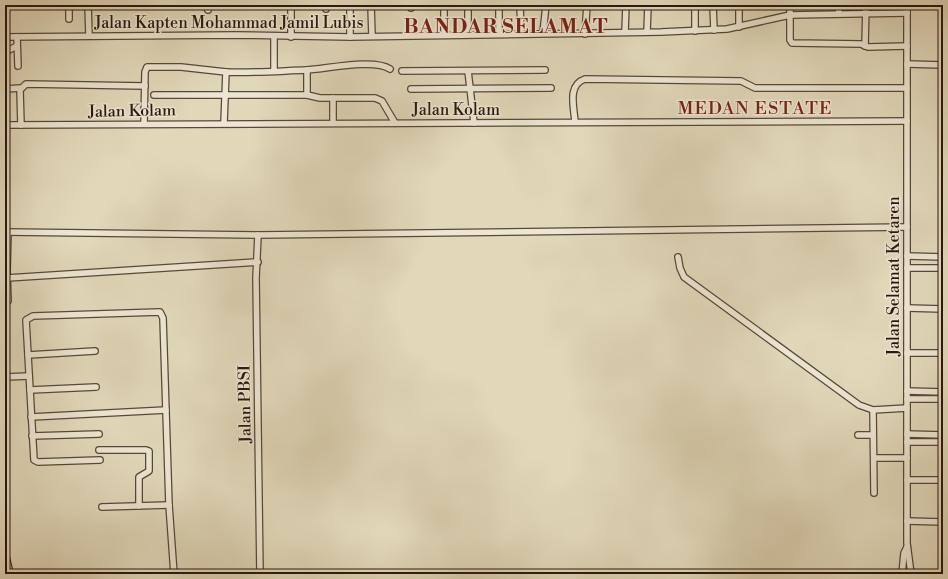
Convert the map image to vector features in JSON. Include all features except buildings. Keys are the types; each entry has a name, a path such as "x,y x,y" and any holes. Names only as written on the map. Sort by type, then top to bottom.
{"highway":[{"path":"5,557 9,574"}],"street":[{"path":"69,5 69,19"},
{"path":"88,5 89,36"},
{"path":"291,5 291,37"},
{"path":"350,5 350,37"},
{"path":"371,5 372,36"},
{"path":"444,5 444,34"},
{"path":"468,5 468,34"},
{"path":"499,5 499,33"},
{"path":"520,5 521,33"},
{"path":"543,33 546,5"},
{"path":"585,34 587,5"},
{"path":"624,32 626,5"},
{"path":"647,32 648,5"},
{"path":"695,5 695,31"},
{"path":"713,5 714,30"},
{"path":"739,5 739,27"},
{"path":"790,5 790,40 792,43 907,46"},
{"path":"838,5 838,13"},
{"path":"865,46 866,5"},
{"name":"Jalan Selamat Ketaren","path":"907,5 907,547 909,553 910,574"},
{"name":"Jalan Kapten Mohammad Jamil Lubis","path":"5,37 350,37 499,33 585,34 714,30 739,27 790,15 907,13"},
{"path":"274,36 274,71"},
{"path":"17,37 18,66"},
{"path":"5,52 17,46"},
{"path":"907,64 943,65"},
{"path":"144,124 145,70 149,66 208,69 226,72 307,70 348,65 384,65 390,69"},
{"path":"307,70 307,95"},
{"path":"402,71 545,70"},
{"path":"468,71 474,123"},
{"path":"224,123 226,72"},
{"path":"575,122 574,86 585,79 740,81 755,88 907,88"},
{"path":"5,89 21,88 24,85 31,84 145,86"},
{"path":"21,88 21,125"},
{"path":"411,89 551,88"},
{"path":"154,95 307,95 333,98 378,98 383,103 395,123"},
{"path":"333,98 333,123"},
{"name":"Jalan Kolam","path":"5,125 907,121"},
{"path":"5,304 8,301 6,270 7,232 258,235 907,228"},
{"name":"Jalan PBSI","path":"258,235 260,574"},
{"path":"907,256 943,257"},
{"path":"678,257 680,268 684,277 859,405 872,410 907,408"},
{"path":"7,280 258,262"},
{"path":"907,268 943,268"},
{"path":"907,308 943,309"},
{"path":"100,460 36,461 34,458 26,322 30,317 160,312 163,318 169,505 174,574"},
{"path":"28,355 95,351"},
{"path":"907,353 943,353"},
{"path":"5,377 29,376"},
{"path":"30,390 96,387"},
{"path":"907,391 940,392 940,399 907,399"},
{"path":"31,417 166,410"},
{"path":"872,410 874,493"},
{"path":"32,436 99,434"},
{"path":"907,434 943,435"},
{"path":"858,436 873,435"},
{"path":"907,442 943,442"},
{"path":"99,450 149,451 149,471 139,477 139,506"},
{"path":"874,458 907,458"},
{"path":"907,480 943,480"},
{"path":"102,506 169,505"},
{"path":"907,521 943,522"},
{"name":"Jalan Selamat Ketaren","path":"902,574 904,553 907,547"},
{"path":"930,574 937,574"}],"district":[{"name":"BANDAR SELAMAT","path":"506,27"},
{"name":"MEDAN ESTATE","path":"755,108"}]}
